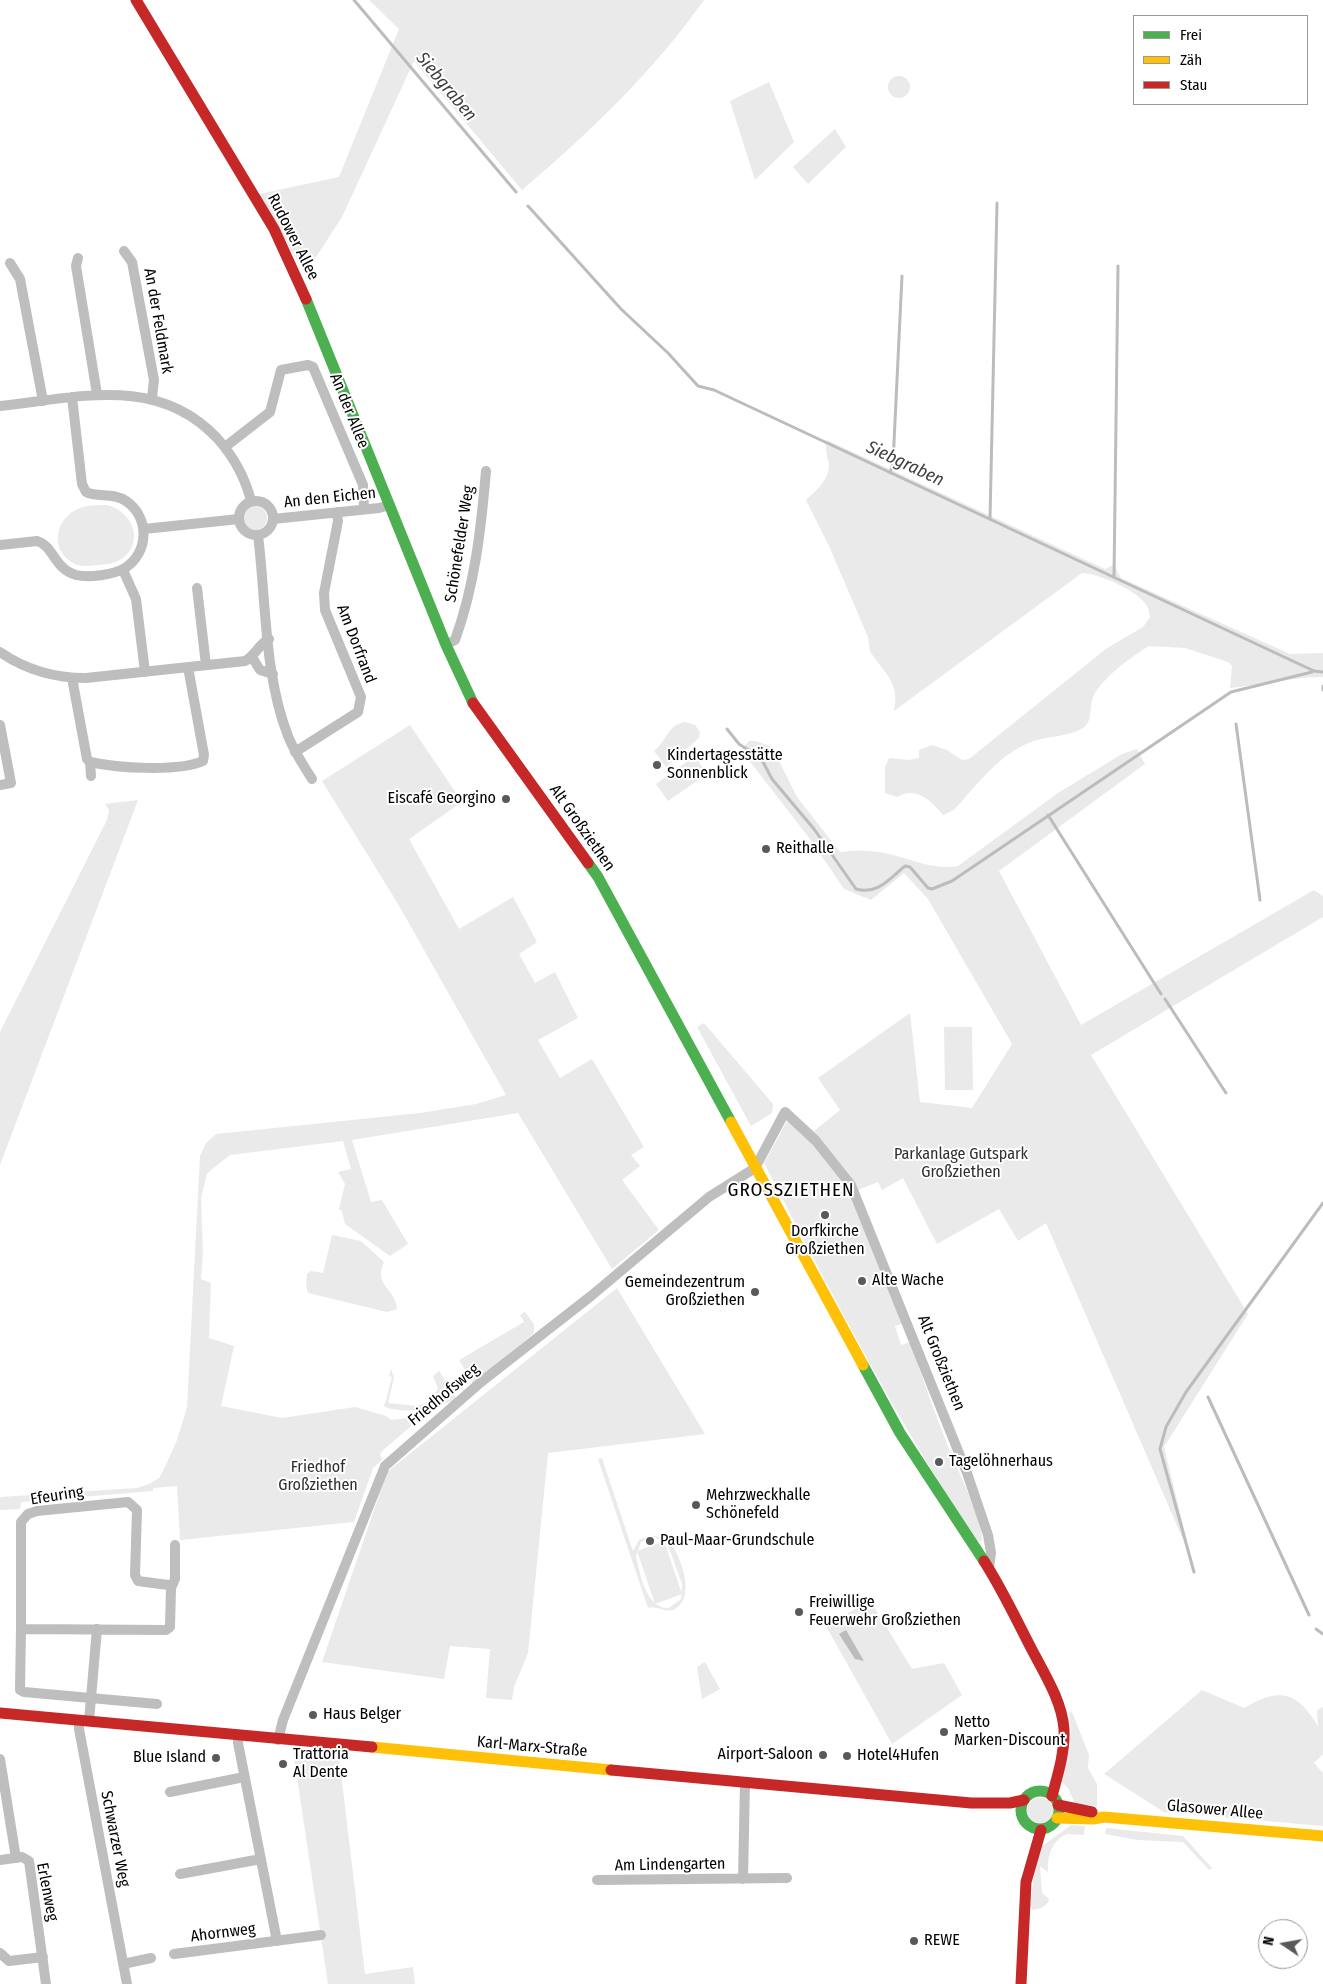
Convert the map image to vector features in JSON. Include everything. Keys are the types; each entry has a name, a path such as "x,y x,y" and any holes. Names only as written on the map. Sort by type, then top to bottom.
{"street":[{"name":"Rudower Allee","path":"136,0 274,229 307,302 390,505"},
{"name":"An der Feldmark","path":"124,251 132,262 154,380 152,398"},
{"path":"78,258 76,266 97,394"},
{"path":"10,263 20,279 43,401"},
{"name":"An der Allee","path":"225,447 270,412 280,370 308,365 314,367 363,485 364,509"},
{"name":"An der Feldmark","path":"0,406 97,394 126,394 152,398 177,408 197,420 225,447 243,476 252,501"},
{"path":"0,545 37,541 43,543 57,564 76,575 87,576 123,570 136,558 142,545 144,529 135,510 126,501 116,496 86,492 82,484 72,397"},
{"name":"Schönefelder Weg","path":"446,645 455,640 473,582 486,471"},
{"name":"An den Eichen","path":"252,501 266,504 270,508 273,519 270,528 258,534"},
{"path":"252,501 243,506 239,519 247,532 258,534 273,674 280,713 295,752 312,779"},
{"name":"An den Eichen","path":"273,519 390,505"},
{"name":"Alt Großziethen","path":"390,505 446,645 465,689 479,714 598,877 900,1432 989,1568 1060,1708 1064,1730 1062,1749 1051,1798"},
{"name":"Am Dorfrand","path":"295,752 358,712 361,705 361,697 325,610 324,594 338,521 337,512"},
{"path":"144,529 239,519"},
{"path":"123,570 136,598 145,672"},
{"path":"197,588 206,665"},
{"path":"1,654 29,669 72,678 245,662 252,658 261,644 269,639"},
{"path":"252,658 260,670 273,674"},
{"path":"90,762 157,768 196,764 203,761 204,755 188,667"},
{"path":"72,678 87,759 90,762 91,776"},
{"path":"0,725 14,784 0,785"},
{"name":"Alt Großziethen","path":"756,1168 785,1112 816,1141 852,1185 966,1473 988,1535 991,1552 989,1568"},
{"name":"Friedhofsweg","path":"278,1740 283,1720 385,1466 481,1382 591,1296 708,1197 756,1168"},
{"name":"Efeuring","path":"20,1628 21,1522 28,1514 37,1511 128,1502 137,1510 135,1575 138,1581 168,1585 171,1588"},
{"path":"157,1704 24,1692 20,1690 20,1628 166,1630 170,1626 171,1588 175,1579 175,1545"},
{"path":"84,1721 91,1698 97,1629"},
{"name":"Karl-Marx-Straße","path":"0,1713 971,1803 1010,1803 1024,1800"},
{"name":"Schwarzer Weg","path":"84,1721 79,1729 127,1984"},
{"name":"Ahornweg","path":"238,1736 244,1776 277,1941"},
{"path":"0,1759 16,1858"},
{"path":"170,1792 244,1776"},
{"name":"Am Lindengarten","path":"743,1879 745,1783"},
{"path":"1032,1793 1051,1798 1057,1818 1051,1826 1040,1830 1029,1826 1021,1814 1024,1800 1032,1793"},
{"name":"Glasower Allee","path":"1051,1798 1104,1817"},
{"name":"Karl-Marx-Straße","path":"971,1803 984,1808 1021,1814"},
{"name":"Glasower Allee","path":"1057,1818 1093,1819 1104,1817 1323,1836"},
{"path":"1021,1984 1026,1882 1025,1858 1029,1826"},
{"path":"1026,1882 1040,1830"},
{"name":"Erlenweg","path":"0,1860 22,1857 29,1861 46,1984"},
{"path":"180,1874 262,1859"},
{"name":"Am Lindengarten","path":"597,1880 787,1878"},
{"name":"Ahornweg","path":"174,1954 320,1935"},
{"path":"0,1953 9,1961 43,1957"},
{"path":"123,1964 151,1958"}],"green space":[{"path":"369,0 704,0 642,77 596,124 522,190 414,61 342,217 305,274 259,194 339,177 399,29"},
{"path":"899,76 907,79 910,87 907,95 899,98 891,95 888,87 891,79"},
{"path":"769,82 794,142 755,180 730,101"},
{"path":"835,129 846,147 808,184 793,167"},
{"path":"827,440 1105,569 1114,565 1121,578 1290,654 1323,653 1323,677 1300,678 1230,688 1232,666 1228,662 1185,648 1149,646 1126,662 1097,690 1092,701 1090,718 1083,728 1071,733 1037,740 1019,747 998,762 954,810 943,815 923,796 911,793 897,797 885,793 885,767 889,758 909,760 919,758 919,750 932,745 947,750 962,760 969,759 1107,648 1143,627 1150,617 1143,600 1127,589 1107,579 1082,573 894,711 895,693 893,685 871,653 868,637 829,546 806,500 823,482 828,472"},
{"path":"107,505 116,508 129,521 133,529 133,546 128,553 115,562 89,566 75,564 66,558 61,551 58,543 60,526 72,512 80,508"},
{"path":"255,506 260,507 266,513 266,523 260,529 255,530 250,529 244,523 243,518 244,513 250,507"},
{"path":"685,722 695,725 700,732 699,738 666,767 654,751 670,730"},
{"name":"Friedhof Großziethen","path":"410,725 462,802 409,839 459,929 513,897 537,942 519,954 535,983 555,972 578,1018 538,1040 560,1078 592,1059 644,1147 631,1155 640,1166 622,1180 659,1230 612,1269 518,1113 352,1140 371,1202 382,1200 408,1244 390,1256 345,1224 342,1211 339,1209 345,1184 338,1172 351,1169 343,1141 230,1155 207,1174 201,1198 203,1252 201,1279 211,1283 209,1338 234,1346 221,1406 282,1418 355,1407 386,1416 391,1420 423,1416 382,1451 380,1456 383,1459 373,1468 354,1522 180,1540 177,1486 153,1488 153,1491 21,1502 20,1509 0,1510 0,1497 137,1488 159,1478 177,1440 187,1407 200,1156 206,1143 216,1134 420,1113 476,1104 506,1095 398,904 322,781"},
{"name":"Parkanlage Gutspark Großziethen","path":"749,741 756,741 772,747 797,797 840,852 879,852 928,865 948,867 958,866 1058,793 1122,754 1137,749 1145,764 999,871 1081,1025 1314,890 1323,896 1323,917 1091,1055 1248,1314 1164,1447 1188,1545 1182,1537 1046,1223 1018,1241 999,1209 937,1244 903,1178 882,1190 878,1182 860,1189 852,1201 904,1323 895,1326 901,1345 911,1342 942,1431 979,1522 982,1541 977,1541 947,1495 865,1355 764,1163 792,1112 814,1131 840,1110 818,1078 910,1013 920,1102 972,1108 1012,1044 928,899 904,873 871,900 844,889 810,839 741,750"},
{"path":"695,756 707,774 668,801 656,784"},
{"path":"138,800 0,1165 0,1032 107,820 109,810 105,804"},
{"path":"704,1023 773,1104 772,1113 751,1126 697,1027"},
{"path":"944,1027 972,1027 973,1090 945,1090"},
{"path":"332,1235 361,1241 384,1262 381,1277 396,1302 397,1309 387,1312 308,1293 306,1285 307,1274 311,1271 323,1273"},
{"path":"617,1288 705,1434 548,1453 528,1653 514,1687 512,1700 486,1698 490,1649 450,1646 444,1679 322,1662 387,1472"},
{"path":"525,1312 534,1324 534,1333 473,1384 459,1360 524,1322 520,1315"},
{"path":"391,1369 394,1378 388,1403 416,1406 430,1402 438,1388 433,1376 439,1371 456,1398 441,1405 422,1410 402,1410 385,1407 383,1404 385,1404 392,1377 389,1376"},
{"path":"602,1458 633,1551 639,1540 650,1535 667,1539 677,1554 686,1585 682,1603 675,1609 668,1611 648,1608 598,1459","holes":["655,1537 668,1545 682,1584 681,1599 669,1608 661,1607 650,1597 642,1581 636,1556 641,1542"]},
{"path":"664,1541 682,1594 655,1604 637,1551"},
{"path":"870,1600 912,1669 944,1663 962,1695 892,1744 826,1626"},
{"path":"705,1662 720,1689 702,1699 697,1667"},
{"path":"1202,1690 1244,1708 1267,1697 1286,1696 1295,1699 1302,1705 1318,1726 1317,1710 1323,1707 1323,1754 1314,1763 1323,1773 1323,1826 1164,1812 1104,1774"},
{"path":"1072,1712 1089,1755 1088,1768 1097,1784 1097,1806 1075,1804 1068,1788 1062,1782 1071,1732 1069,1713"},
{"path":"293,1751 339,1756 365,1974 413,1967 415,1984 328,1984"},
{"path":"1040,1798 1049,1802 1053,1811 1049,1820 1040,1824 1031,1820 1027,1811 1031,1802"},
{"path":"1071,1825 1085,1826 1084,1835 1067,1834 1054,1844 1048,1860 1048,1872 1040,1866 1042,1893 1049,1899 1043,1907 1033,1910 1030,1907 1037,1850"},
{"path":"1106,1828 1183,1836 1212,1868 1209,1870 1183,1842 1137,1840 1105,1834"}],"shaded area":[{"path":"846,1630 864,1661 855,1659 839,1634"}],"waterway":[{"name":"Siebgraben","path":"354,0 516,192"},
{"path":"990,519 997,203"},
{"name":"Siebgraben","path":"528,206 621,309 668,353 698,386 714,390 1314,671 1323,672"},
{"path":"1114,577 1118,266"},
{"path":"890,473 893,463 902,276"},
{"path":"727,729 739,744 761,758 772,779 814,829 856,889 871,890 877,888 905,866 910,867 928,888 932,889 952,881 1231,692 1312,672"},
{"path":"1236,724 1260,900"},
{"path":"1048,815 1161,994"},
{"path":"1165,999 1226,1093"},
{"path":"1194,1572 1160,1449 1166,1427 1186,1392 1323,1203"},
{"path":"1208,1397 1309,1615"},
{"path":"1316,1629 1323,1634"}],"traffic: fast":[{"path":"306,299 446,645 473,703"},
{"path":"588,863 598,877 731,1122"},
{"path":"863,1365 900,1433 984,1561"},
{"path":"1040,1791 1047,1792 1053,1797 1058,1803 1059,1810 1058,1817 1053,1823 1047,1828 1040,1829 1033,1828 1027,1823 1022,1817 1021,1810 1022,1803 1027,1797 1033,1792 1040,1791"}],"traffic: slow":[{"path":"731,1122 863,1365"},
{"path":"372,1747 611,1770"},
{"path":"1057,1818 1093,1819 1104,1817 1323,1836"}],"traffic: jam":[{"path":"136,0 274,229 306,299"},
{"path":"473,703 588,863"},
{"path":"984,1561 1047,1677 1060,1708 1064,1729 1063,1746 1061,1763 1052,1796"},
{"path":"0,1713 372,1747"},
{"path":"611,1770 971,1803 1010,1803 1024,1800"},
{"path":"1058,1805 1092,1812"},
{"path":"1021,1984 1026,1882 1041,1830"}],"place":[{"name":"Kindertagesstätte Sonnenblick","path":"657,765"},
{"name":"Eiscafé Georgino","path":"506,799"},
{"name":"Reithalle","path":"766,849"},
{"name":"Dorfkirche Großziethen","path":"825,1215"},
{"name":"Alte Wache","path":"862,1281"},
{"name":"Gemeindezentrum Großziethen","path":"755,1292"},
{"name":"Tagelöhnerhaus","path":"939,1462"},
{"name":"Mehrzweckhalle Schönefeld","path":"696,1505"},
{"name":"Paul-Maar-Grundschule","path":"650,1541"},
{"name":"Freiwillige Feuerwehr Großziethen","path":"799,1612"},
{"name":"Haus Belger","path":"313,1715"},
{"name":"Netto Marken-Discount","path":"944,1732"},
{"name":"Airport-Saloon","path":"823,1755"},
{"name":"Hotel4Hufen","path":"847,1756"},
{"name":"Blue Island","path":"216,1758"},
{"name":"Trattoria Al Dente","path":"283,1764"},
{"name":"REWE","path":"914,1941"}],"district":[{"name":"GROSSZIETHEN","path":"791,1191"}]}
